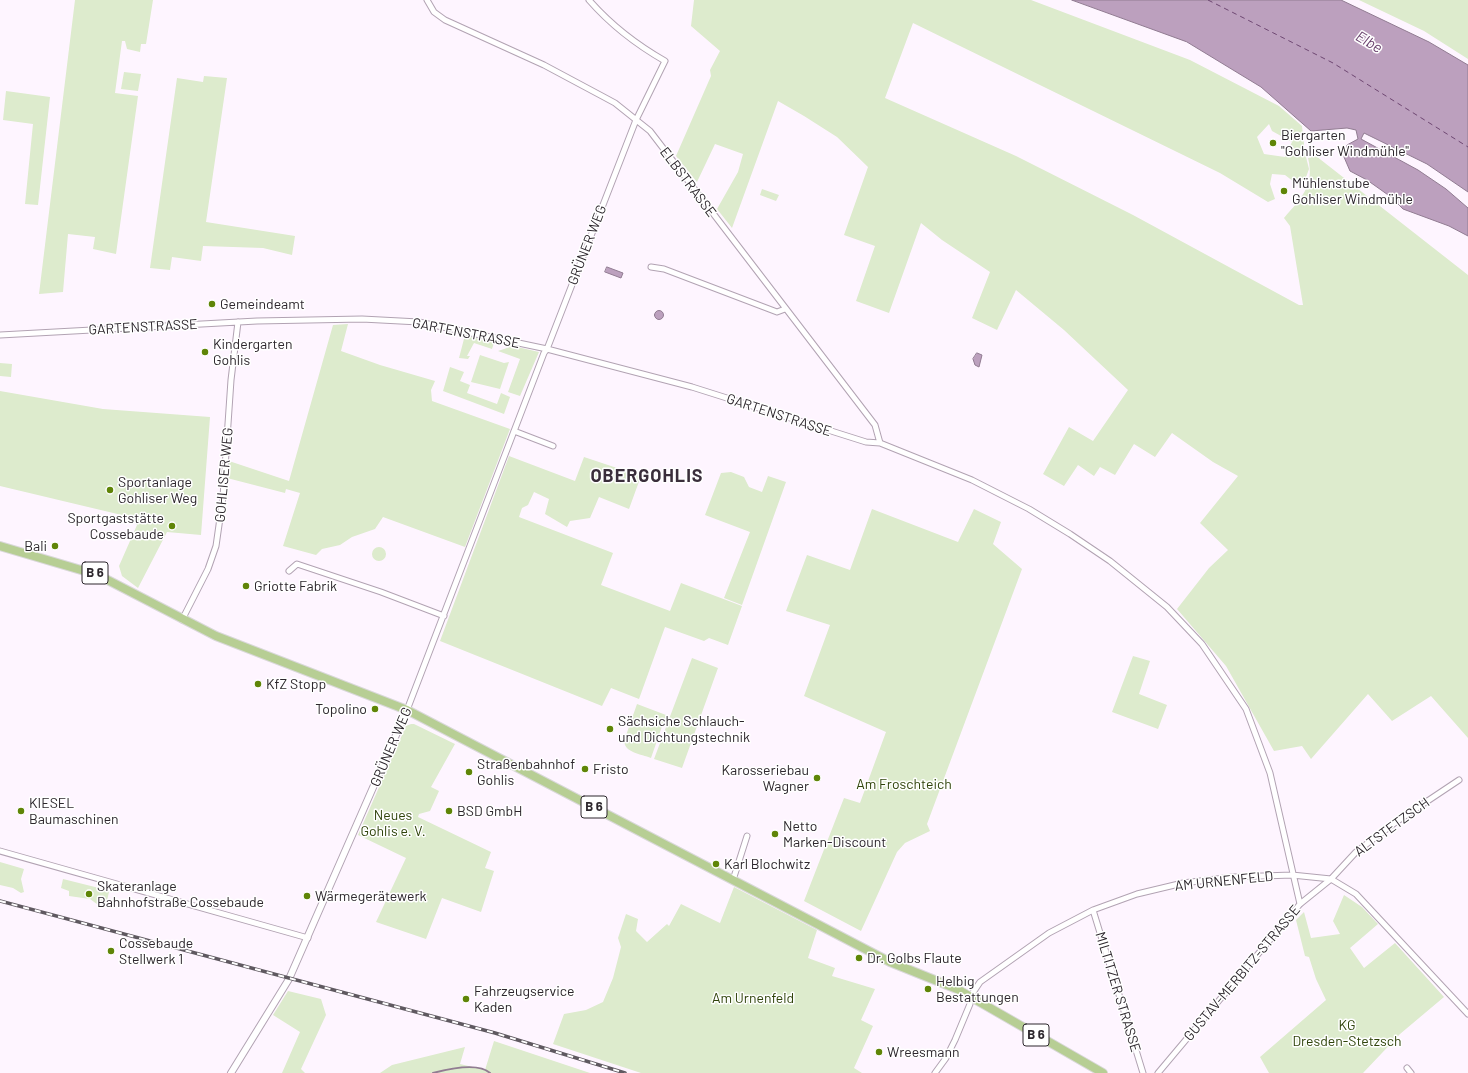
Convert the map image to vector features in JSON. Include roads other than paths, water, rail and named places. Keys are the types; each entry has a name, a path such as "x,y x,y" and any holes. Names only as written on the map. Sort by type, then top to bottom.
{"main road":[{"name":"B 6","path":"0,546 98,574 117,583 182,620 216,636 407,710 890,962 957,989 1103,1073"}],"street":[{"name":"ELBSTRASSE","path":"426,0 434,12 444,20 544,65 615,103 650,131 875,425 880,443"},
{"name":"GRÜNER WEG","path":"231,1073 287,982 308,938 407,710 544,353 547,349 636,120 664,61 648,51 600,13 589,0"},
{"path":"651,267 664,270 777,312 785,309"},
{"name":"GARTENSTRASSE","path":"0,335 238,322 362,319 419,322 547,349 692,387 866,442 880,443 970,479 1029,509 1070,534 1144,587 1167,607 1197,638 1246,709 1270,773 1292,875 1300,904"},
{"name":"GOHLISER WEG","path":"182,620 208,569 218,540 238,322"},
{"path":"514,431 554,446"},
{"path":"289,570 297,564 381,592 444,616"},
{"name":"ALTSTETZSCH","path":"1331,879 1356,852 1396,822 1459,780"},
{"path":"733,880 747,836"},
{"path":"0,851 308,938"},
{"name":"AM URNENFELD","path":"935,1073 946,1058 955,1040 970,1004 970,997 980,982 1043,937 1093,910 1137,894 1183,883 1233,878 1292,875 1331,879"},
{"path":"1331,879 1356,894 1468,1014"},
{"name":"GUSTAV-MERBITZ-STRASSE","path":"1158,1073 1300,904 1331,879"},
{"name":"MILTITZER STRASSE","path":"1093,910 1143,1073"}],"water":[{"name":"Elbe","path":"1072,0 1341,0 1429,42 1468,65 1468,192 1427,164 1364,133 1361,139 1418,170 1446,189 1468,208 1468,236 1449,226 1403,209 1391,197 1367,180 1350,171 1344,157 1347,145 1358,139 1356,130 1347,128 1311,131 1261,87 1187,42"},
{"path":"607,267 623,273 621,278 605,272"},
{"path":"657,311 661,311 663,315 661,319 657,319 655,317 655,313"},
{"path":"977,353 982,355 979,367 975,365 973,359"}],"waterway":[{"path":"433,1073 463,1067 478,1068 490,1073"}],"railway":[{"path":"0,901 495,1033 625,1073"}],"place":[{"name":"Biergarten \"Gohliser Windmühle\"","path":"1273,143"},
{"name":"Mühlenstube Gohliser Windmühle","path":"1284,191"},
{"name":"Gemeindeamt","path":"212,304"},
{"name":"Kindergarten Gohlis","path":"205,352"},
{"name":"Sportanlage Gohliser Weg","path":"110,490"},
{"name":"Sportgaststätte Cossebaude","path":"172,526"},
{"name":"Bali","path":"55,546"},
{"name":"Griotte Fabrik","path":"246,586"},
{"name":"KfZ Stopp","path":"258,684"},
{"name":"Topolino","path":"375,709"},
{"name":"Sächsiche Schlauch- und Dichtungstechnik","path":"610,729"},
{"name":"Fristo","path":"585,769"},
{"name":"Straßenbahnhof Gohlis","path":"469,772"},
{"name":"Karosseriebau Wagner","path":"817,778"},
{"name":"KIESEL Baumaschinen","path":"21,811"},
{"name":"BSD GmbH","path":"449,811"},
{"name":"Netto Marken-Discount","path":"775,834"},
{"name":"Karl Blochwitz","path":"716,864"},
{"name":"Skateranlage Bahnhofstraße Cossebaude","path":"89,894"},
{"name":"Wärmegerätewerk","path":"307,896"},
{"name":"Cossebaude Stellwerk 1","path":"111,951"},
{"name":"Dr. Golbs Flaute","path":"859,958"},
{"name":"Helbig Bestattungen","path":"928,989"},
{"name":"Fahrzeugservice Kaden","path":"466,999"},
{"name":"Wreesmann","path":"879,1052"}],"district":[{"name":"OBERGOHLIS","path":"647,476"}],"park label":[{"name":"Am Froschteich","path":"904,784"},
{"name":"Neues Gohlis e. V.","path":"393,824"},
{"name":"Am Urnenfeld","path":"753,998"},
{"name":"KG Dresden-Stetzsch","path":"1347,1034"}]}
